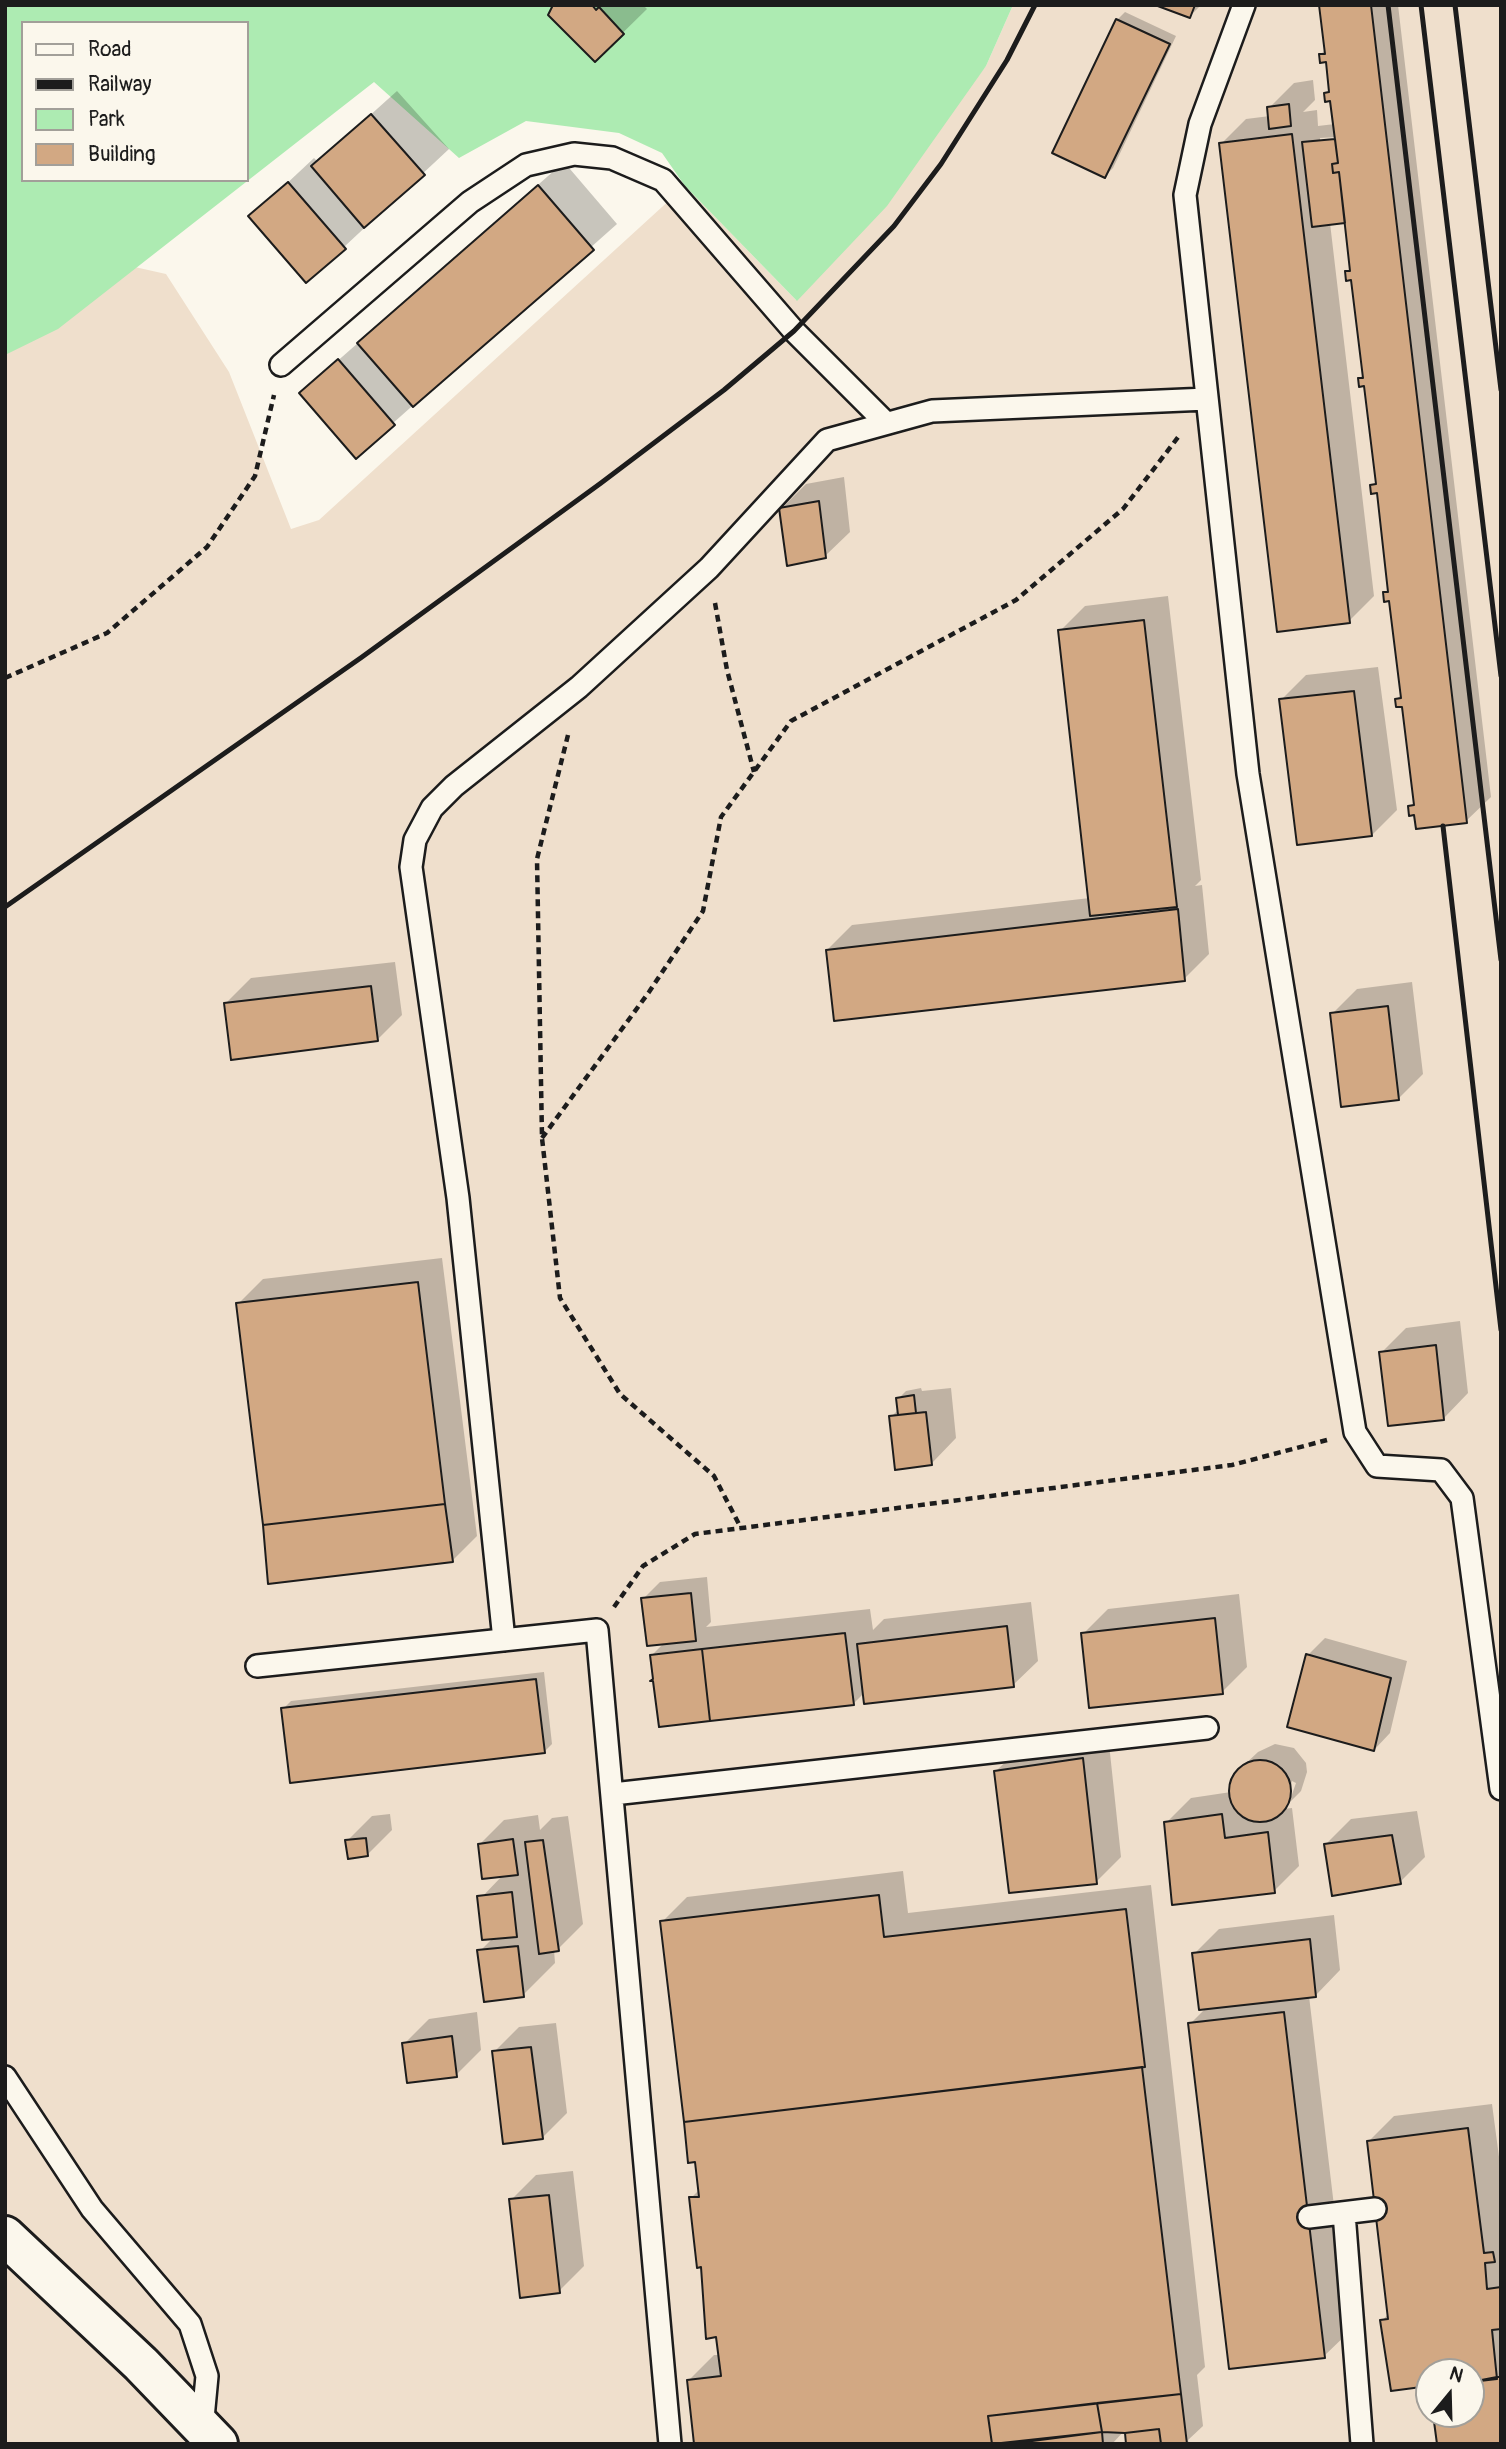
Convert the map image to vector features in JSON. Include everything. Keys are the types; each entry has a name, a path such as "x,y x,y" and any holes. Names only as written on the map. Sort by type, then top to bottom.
{"street":[{"path":"5,2236 204,2438"}],"lane":[{"path":"1244,5 1200,124 1185,195 1248,774 1355,1432 1377,1466 1441,1470 1462,1498 1501,1789"},
{"path":"281,365 470,202 526,165 574,154 612,158 663,180 794,331 886,423"},
{"path":"504,1640 458,1199 411,867 415,840 432,808 454,786 579,687 709,568 827,440 932,411 1207,399"},
{"path":"257,1666 597,1630 670,2444"},
{"path":"613,1794 1207,1728"},
{"path":"5,2077 92,2208 190,2324 207,2376 204,2438"},
{"path":"1309,2217 1375,2209"},
{"path":"1344,2213 1362,2444"}],"path":[{"path":"5,678 107,633 207,547 255,476 281,365"},
{"path":"542,1138 649,992 703,911 720,817 791,721 1016,600 1123,509 1207,399"},
{"path":"709,568 727,670 754,772"},
{"path":"579,687 537,859 542,1138 561,1298 620,1394 714,1476 741,1528"},
{"path":"597,1630 643,1566 695,1534 1233,1465 1355,1432"}],"shaded area":[{"path":"1013,5 1501,5 1501,2444 5,2444 5,273 50,248 166,274 229,372 291,529 319,520 685,186 796,300 986,66"}],"green space":[{"path":"5,5 1013,5 986,66 887,206 797,301 685,186 662,153 619,133 526,121 459,158 374,82 248,180 248,21 21,21 21,182 246,182 58,329 5,355"}],"building":[{"path":"553,5 592,5 596,10 599,7 624,34 595,62 548,15"},
{"path":"1155,5 1195,5 1190,18"},
{"path":"1319,5 1371,5 1467,823 1416,829 1414,815 1409,816 1408,806 1414,805 1402,707 1396,707 1395,699 1401,698 1389,601 1384,602 1383,592 1388,592 1377,493 1371,494 1370,485 1376,484 1364,386 1359,387 1358,378 1363,378 1351,280 1346,281 1345,271 1350,271 1339,172 1333,173 1332,164 1338,163 1330,101 1325,102 1324,93 1329,92 1326,62 1320,63 1319,54 1325,54"},
{"path":"1116,19 1170,44 1105,178 1052,153"},
{"path":"1289,104 1291,126 1269,129 1267,107"},
{"path":"371,114 425,175 364,228 311,166"},
{"path":"1292,134 1350,623 1277,632 1219,143"},
{"path":"1335,139 1338,163 1332,164 1333,173 1339,172 1345,223 1312,227 1302,142"},
{"path":"288,182 346,249 306,283 248,216"},
{"path":"538,185 594,250 413,407 357,343"},
{"path":"338,359 395,425 356,459 299,393"},
{"path":"819,501 826,558 787,566 779,508"},
{"path":"1144,620 1177,907 1090,916 1058,630"},
{"path":"1354,691 1372,836 1297,845 1279,699"},
{"path":"1178,909 1185,981 834,1021 826,950"},
{"path":"371,986 378,1041 231,1060 224,1003"},
{"path":"1388,1006 1399,1100 1341,1107 1330,1013"},
{"path":"418,1282 445,1504 263,1525 236,1303"},
{"path":"1436,1345 1444,1420 1388,1426 1379,1352"},
{"path":"914,1395 916,1413 898,1415 896,1398"},
{"path":"926,1412 932,1465 895,1470 889,1416"},
{"path":"445,1504 453,1562 268,1584 263,1525"},
{"path":"691,1593 696,1641 647,1646 641,1598"},
{"path":"1215,1618 1223,1694 1089,1708 1081,1633"},
{"path":"1007,1626 1014,1687 864,1704 857,1644"},
{"path":"845,1633 854,1705 710,1721 702,1649"},
{"path":"702,1649 710,1721 659,1727 653,1681 650,1681 653,1679 650,1655"},
{"path":"1306,1654 1391,1678 1374,1751 1287,1727"},
{"path":"536,1679 545,1753 290,1783 281,1708"},
{"path":"1083,1758 1097,1884 1009,1893 994,1771"},
{"path":"1260,1760 1282,1769 1291,1791 1282,1813 1260,1822 1238,1813 1229,1791 1238,1769"},
{"path":"1222,1814 1225,1838 1268,1832 1275,1893 1172,1905 1164,1822"},
{"path":"1392,1835 1401,1884 1332,1896 1324,1844"},
{"path":"366,1838 368,1856 348,1859 345,1840"},
{"path":"513,1839 518,1875 482,1879 478,1844"},
{"path":"543,1840 559,1951 539,1954 525,1842"},
{"path":"512,1892 517,1937 482,1940 477,1896"},
{"path":"879,1895 884,1937 1126,1909 1145,2067 684,2122 660,1921"},
{"path":"1310,1939 1316,1997 1199,2010 1192,1953"},
{"path":"518,1946 524,1997 484,2002 477,1950"},
{"path":"1284,2012 1325,2358 1229,2369 1188,2023"},
{"path":"452,2036 457,2077 407,2083 402,2043"},
{"path":"531,2047 543,2139 503,2144 492,2051"},
{"path":"1142,2067 1181,2394 988,2416 992,2444 694,2444 687,2380 721,2376 716,2337 706,2339 701,2267 697,2268 689,2197 699,2197 695,2162 688,2163 684,2122"},
{"path":"1468,2128 1484,2253 1493,2252 1495,2262 1485,2263 1487,2289 1501,2287 1501,2329 1492,2330 1497,2379 1485,2380 1485,2358 1415,2358 1415,2388 1391,2391 1380,2320 1388,2319 1367,2141"},
{"path":"549,2195 560,2293 520,2298 509,2199"},
{"path":"1501,2377 1501,2444 1437,2444 1435,2428 1485,2428 1485,2379"},
{"path":"1181,2394 1187,2444 1161,2444 1159,2429 1125,2433 1102,2432 1097,2403"},
{"path":"1097,2403 1102,2432 992,2444 988,2416"},
{"path":"1159,2429 1161,2444 1126,2444 1125,2433"},
{"path":"1102,2432 1103,2444 1009,2444"}],"railway":[{"path":"5,907 362,657 601,483 724,390 794,331 894,226 941,164 1007,60 1035,5"},
{"path":"1388,5 1501,960"},
{"path":"1421,5 1501,676"},
{"path":"1455,5 1501,390"},
{"path":"1443,826 1501,1330"}]}
